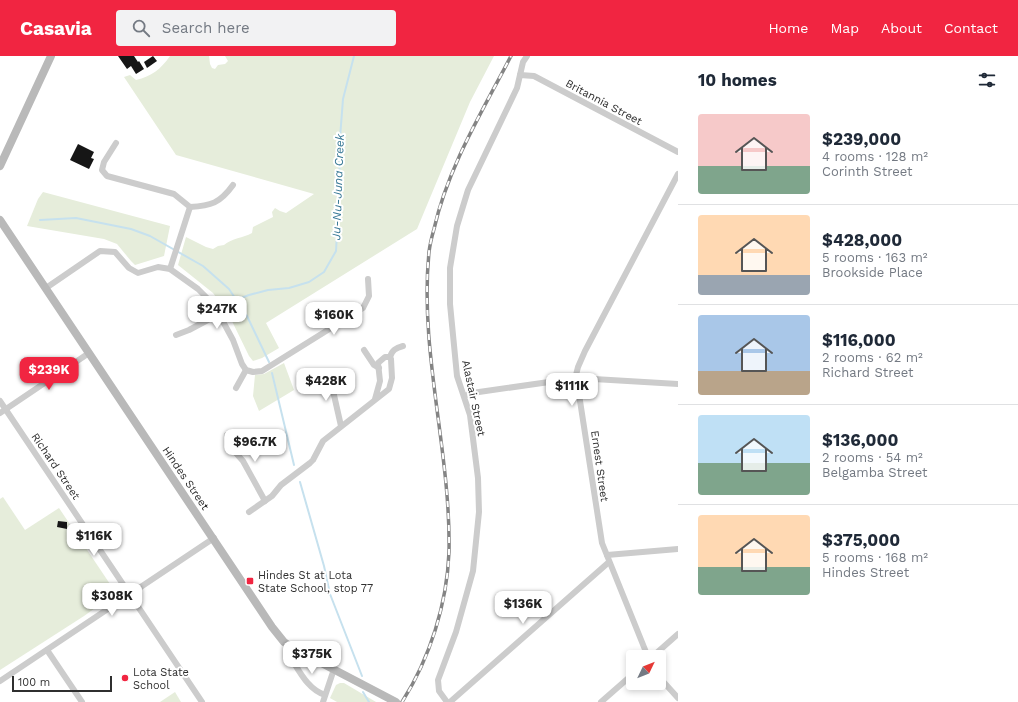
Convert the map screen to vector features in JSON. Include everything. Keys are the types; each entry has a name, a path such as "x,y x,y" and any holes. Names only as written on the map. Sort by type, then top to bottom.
{"street":[{"path":"0,166 51,56"},
{"name":"Alastair Street","path":"449,702 439,691 438,680 456,632 473,571 479,512 478,478 470,416 457,376 450,304 450,268 457,226 468,190 517,88 520,74 527,56"},
{"name":"Britannia Street","path":"520,74 534,76 678,152"},
{"path":"116,143 104,162 102,170 107,176 174,194 190,207 203,206 221,200 233,185"},
{"name":"Ernest Street","path":"645,650 602,543 577,378 578,367 582,358 678,174"},
{"path":"170,269 190,207"},
{"name":"Hindes Street","path":"0,220 279,636 291,647 396,702"},
{"path":"46,288 100,250 114,252 129,268 138,273 158,267 170,269 198,289 214,305 233,340 242,364 246,370 252,372 262,371 362,308 368,296 368,279"},
{"path":"176,335 190,330 219,314"},
{"path":"249,512 272,496 281,485 310,463 323,441 389,389 392,378 390,357 392,351 397,347 403,346"},
{"path":"364,350 374,365 379,368"},
{"path":"0,413 89,353"},
{"path":"375,399 380,381 378,363 385,356 390,357"},
{"path":"236,388 246,370"},
{"path":"329,373 341,426"},
{"path":"464,396 472,393 577,378 678,384"},
{"name":"Richard Street","path":"0,401 202,702"},
{"path":"227,435 235,452 243,461 265,501"},
{"path":"0,681 214,538"},
{"path":"607,555 678,549"},
{"path":"449,702 609,562"},
{"path":"660,650 678,634"},
{"path":"47,650 82,702"},
{"path":"294,663 307,683 319,693 325,695"},
{"path":"323,702 334,669"},
{"path":"601,702 626,680"},
{"path":"666,685 678,698"}],"green space":[{"path":"170,56 209,56 210,64 212,68 215,69 218,65 225,64 228,61 225,56 494,56 470,102 417,229 266,323 279,348 262,358 253,361 249,356 229,315 213,293 178,265 186,237 213,249 252,233 253,227 273,217 272,212 275,208 286,213 314,194 176,155 124,77 130,75 136,80 147,77 159,69"},
{"path":"43,192 170,226 164,256 135,265 117,244 104,239 27,226 38,199"},
{"path":"284,363 294,390 259,411 253,396 255,375 264,374"},
{"path":"3,497 25,530 59,508 116,593 84,616 0,670 0,499"},
{"path":"344,683 376,702 337,702 330,698 336,685"},
{"path":"175,692 181,702 160,702"}],"building":[{"path":"118,56 134,56 144,69 136,74 131,66 127,69"},
{"path":"153,56 157,61 147,68 144,62"},
{"path":"78,144 94,152 91,158 94,159 89,169 70,160"},
{"path":"58,521 67,522 67,529 57,527"}],"waterway":[{"name":"Ju-Nu-Juna Creek","path":"236,300 268,290 289,288 309,282 324,272 336,251 340,138 343,99 354,56"},
{"path":"40,220 76,218 131,229 150,236 203,266 229,289 247,316 269,362"},
{"path":"272,373 294,465"},
{"path":"300,482 324,566 330,594 362,676"},
{"path":"363,692 369,702"}],"railway":[{"path":"402,702 429,649 441,611 448,572 448,514 445,477 428,327 427,290 430,246 440,206 457,162 511,56"}],"place":[{"name":"Hindes St at Lota State School, stop 77","path":"250,581"},
{"name":"Lota State School","path":"125,678"}]}
